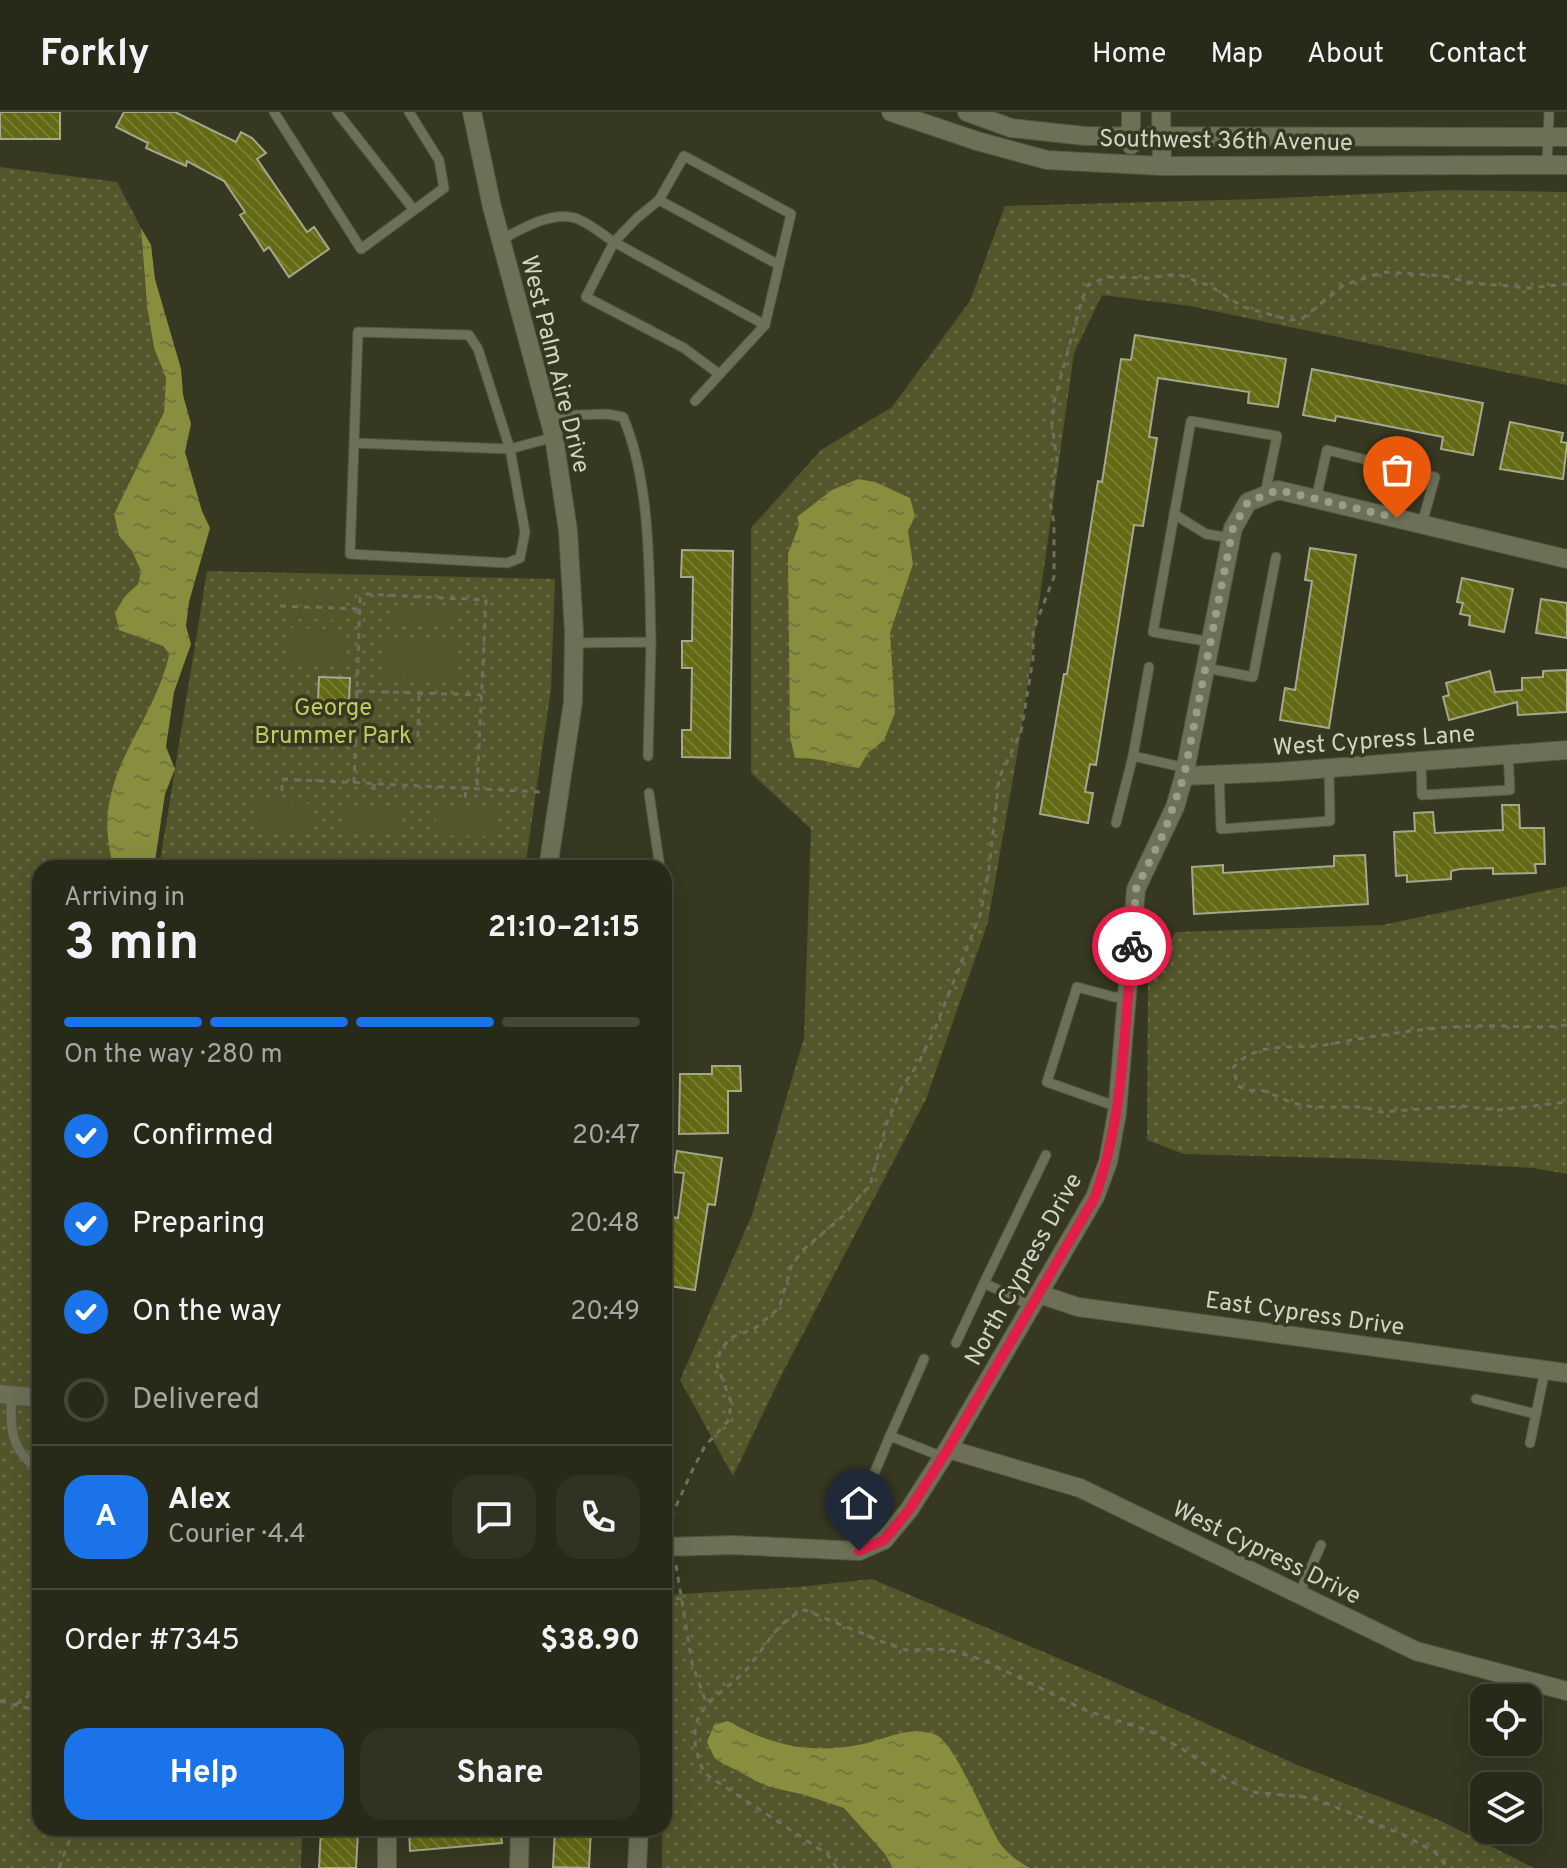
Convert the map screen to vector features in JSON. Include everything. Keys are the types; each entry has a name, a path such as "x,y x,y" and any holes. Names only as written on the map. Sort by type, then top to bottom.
{"street":[{"name":"West Palm Aire Drive","path":"472,112 501,240 554,437 568,531 574,643 573,702 549,860"},
{"name":"Southwest 36th Avenue","path":"891,112 977,141 1047,160 1162,166 1567,165"},
{"name":"Southwest 36th Avenue","path":"967,112 1011,128 1085,136 1558,136"},
{"path":"1130,165 1131,112"},
{"path":"1161,112 1162,166"},
{"path":"1256,498 1278,490 1567,559"},
{"name":"North Cypress Drive","path":"672,1547 733,1545 859,1551 884,1540 909,1510 945,1453 1095,1197 1108,1162 1118,1107 1136,889 1165,830 1185,772 1233,528 1256,498"},
{"name":"West Cypress Lane","path":"1185,772 1219,774 1329,768 1567,750"},
{"name":"East Cypress Drive","path":"1035,1300 1567,1373"},
{"path":"6,1395 32,1397"},
{"name":"West Cypress Drive","path":"945,1453 1080,1488 1416,1651 1567,1691"},
{"path":"387,1836 387,1868"},
{"path":"519,1868 520,1836"},
{"path":"637,1868 639,1836"}],"lane":[{"path":"274,112 361,249 444,188 439,160 409,112"},
{"path":"337,112 414,210"},
{"path":"1547,166 1558,136 1549,112"},
{"path":"695,401 765,325 791,214 684,156 659,200 614,242 586,297 684,348 719,374"},
{"path":"659,200 779,265"},
{"path":"501,240 551,218 575,218 765,325"},
{"path":"358,332 469,335 478,349 510,449 525,532 520,558 507,563 350,554 358,332"},
{"path":"548,416 607,414 623,417 633,441 648,542 651,642 648,756"},
{"path":"1211,642 1153,632 1191,421 1277,436 1256,498"},
{"path":"354,443 510,449 554,437"},
{"path":"1316,499 1327,450 1435,477 1422,524"},
{"path":"1174,514 1206,534 1231,538"},
{"path":"1206,668 1253,677 1276,557"},
{"path":"574,643 651,642"},
{"path":"1116,823 1133,756 1149,667"},
{"path":"1421,761 1422,795 1510,790 1508,754"},
{"path":"1133,756 1185,772"},
{"path":"1219,774 1221,829 1330,821 1329,768"},
{"path":"649,793 659,860"},
{"path":"1118,1107 1047,1082 1077,987 1114,997 1127,997"},
{"path":"956,1343 1046,1155"},
{"path":"984,1283 1035,1300"},
{"path":"860,1507 924,1359"},
{"path":"1530,1443 1545,1370"},
{"path":"6,1395 17,1450 32,1465"},
{"path":"1476,1399 1536,1414"},
{"path":"890,1436 945,1453"},
{"path":"1299,1594 1321,1545"}],"path":[{"path":"672,1515 705,1446 729,1420 731,1402 717,1365 720,1351 730,1338 754,1329 779,1308 792,1264 804,1249 843,1216 870,1185 887,1122 902,1087 918,1064 934,1031 980,915 989,868 999,778 1021,732 1033,659 1033,631 1054,577 1054,523 1050,503 1057,460 1052,425 1054,402 1088,285 1107,277 1148,278 1177,274 1210,286 1243,307 1290,320 1303,318 1344,285 1384,272 1444,276 1473,283 1530,288 1567,284"},
{"path":"354,783 359,609 360,598 366,594 486,600 477,789"},
{"path":"280,606 359,609"},
{"path":"357,691 481,695"},
{"path":"418,737 419,693"},
{"path":"344,736 355,736"},
{"path":"282,791 282,779 558,793"},
{"path":"374,784 374,795"},
{"path":"465,798 466,788"},
{"path":"1567,1025 1467,1026 1384,1033 1321,1045 1272,1047 1248,1055 1233,1068 1238,1086 1265,1091 1292,1103 1313,1107 1338,1105 1391,1112 1461,1106 1498,1110 1567,1102"},
{"path":"672,1562 682,1599 692,1663 707,1705"},
{"path":"672,1598 682,1599"},
{"path":"837,1868 827,1854 704,1773 696,1753 697,1721 707,1705 741,1675 776,1629 805,1610 906,1650 946,1649 983,1660 1087,1711 1150,1731 1252,1792 1313,1798 1404,1835 1435,1852 1448,1868"},
{"path":"15,1704 32,1692"},
{"path":"0,1701 32,1712"},
{"path":"59,1868 71,1836"}],"green space":[{"path":"0,167 117,182 141,228 147,306 154,348 166,378 164,412 114,514 119,536 132,551 141,571 138,584 125,596 169,655 149,709 115,782 109,808 108,836 112,860 32,860 32,1836 302,1838 301,1868 0,1868"},
{"path":"1448,190 1567,192 1567,385 1190,306 1102,295 1074,353 1021,732 988,922 926,1099 781,1376 733,1476 680,1380 752,1215 804,1038 811,829 751,773 751,528 821,450 892,407 970,301 1005,206"},
{"name":"George Brummer Park","path":"207,571 555,579 551,689 526,860 160,860"},
{"path":"279,593 345,595 345,606 279,604"},
{"path":"278,609 345,611 344,620 277,618"},
{"path":"392,609 453,610 453,626 391,624"},
{"path":"287,628 347,630 346,667 286,665"},
{"path":"386,638 457,641 456,679 385,677"},
{"path":"255,802 314,804 313,832 254,829"},
{"path":"345,805 403,808 402,835 344,832"},
{"path":"436,809 495,810 494,836 435,835"},
{"path":"253,853 312,854 312,860 253,860"},
{"path":"343,855 401,858 401,860 343,860"},
{"path":"1567,886 1567,1174 1533,1168 1369,1159 1184,1154 1147,1140 1148,973 1176,932 1382,925"},
{"path":"872,1579 1112,1681 1295,1764 1439,1820 1470,1836 1470,1844 1486,1844 1534,1868 662,1868 662,1836 672,1836 672,1595"}],"water":[{"path":"141,228 151,245 155,279 181,369 183,395 191,424 185,452 210,528 189,602 186,626 191,644 174,692 166,747 175,769 165,794 155,860 112,860 108,836 109,808 115,782 149,709 169,655 163,646 119,630 115,613 125,596 138,584 141,571 132,551 119,536 114,514 164,412 166,378 154,348 147,306"},
{"path":"858,479 875,482 910,498 915,516 908,531 913,564 890,633 895,713 884,740 868,753 859,768 795,758 790,737 788,554 799,525 797,517 832,490"},
{"path":"728,1721 775,1742 807,1748 840,1748 906,1732 936,1735 952,1752 1001,1844 1030,1868 893,1868 885,1854 844,1808 766,1786 715,1759 707,1742 714,1725"}],"building":[{"path":"0,112 60,112 60,139 0,139"},
{"path":"124,112 175,112 236,142 241,132 252,138 266,153 257,159 307,232 314,227 329,249 289,277 269,247 264,251 240,215 245,212 224,181 187,161 186,166 146,148 148,143 116,127"},
{"path":"1135,335 1286,359 1278,407 1248,403 1249,392 1158,378 1149,437 1157,438 1143,526 1134,525 1096,765 1090,764 1085,792 1093,793 1088,823 1040,814 1064,674 1067,674 1098,481 1102,482 1121,359 1131,360"},
{"path":"1312,369 1483,403 1473,455 1441,449 1443,437 1336,416 1335,421 1303,415"},
{"path":"1510,422 1563,433 1561,442 1567,443 1563,479 1500,469"},
{"path":"1310,548 1356,555 1329,728 1280,720 1285,688 1295,690 1312,581 1305,580"},
{"path":"682,550 733,551 730,758 682,757 682,730 691,730 692,668 682,668 682,641 692,641 693,577 681,577"},
{"path":"1462,578 1513,589 1504,632 1469,625 1470,616 1460,614 1463,603 1457,602"},
{"path":"1541,599 1567,603 1567,638 1536,633"},
{"path":"1567,670 1567,712 1518,715 1517,702 1449,720 1443,697 1449,695 1446,683 1490,671 1495,692 1522,690 1522,678 1543,677 1543,671"},
{"path":"319,677 350,678 349,702 318,702"},
{"path":"1502,805 1519,805 1520,828 1544,828 1545,864 1535,864 1536,873 1493,874 1493,868 1460,869 1451,871 1451,879 1407,882 1407,875 1396,876 1394,832 1415,831 1414,813 1433,812 1435,833 1503,830"},
{"path":"1365,855 1368,904 1194,914 1192,867 1223,865 1223,873 1334,866 1334,856"},
{"path":"712,1066 740,1066 741,1091 728,1091 728,1133 679,1134 680,1074 712,1074"},
{"path":"677,1151 722,1158 715,1205 708,1204 695,1290 672,1286 672,1217 678,1218 684,1173 674,1172"},
{"path":"321,1836 358,1836 356,1868 319,1868"},
{"path":"409,1836 501,1836 502,1843 410,1851"},
{"path":"555,1836 591,1836 589,1868 553,1867"}],"way so far":[{"path":"1132,946 1136,889 1156,853 1184,776 1233,528 1248,502 1278,490 1397,518"}],"route":[{"path":"859,1551 884,1540 909,1510 1095,1197 1108,1162 1117,1113 1132,946"}]}
